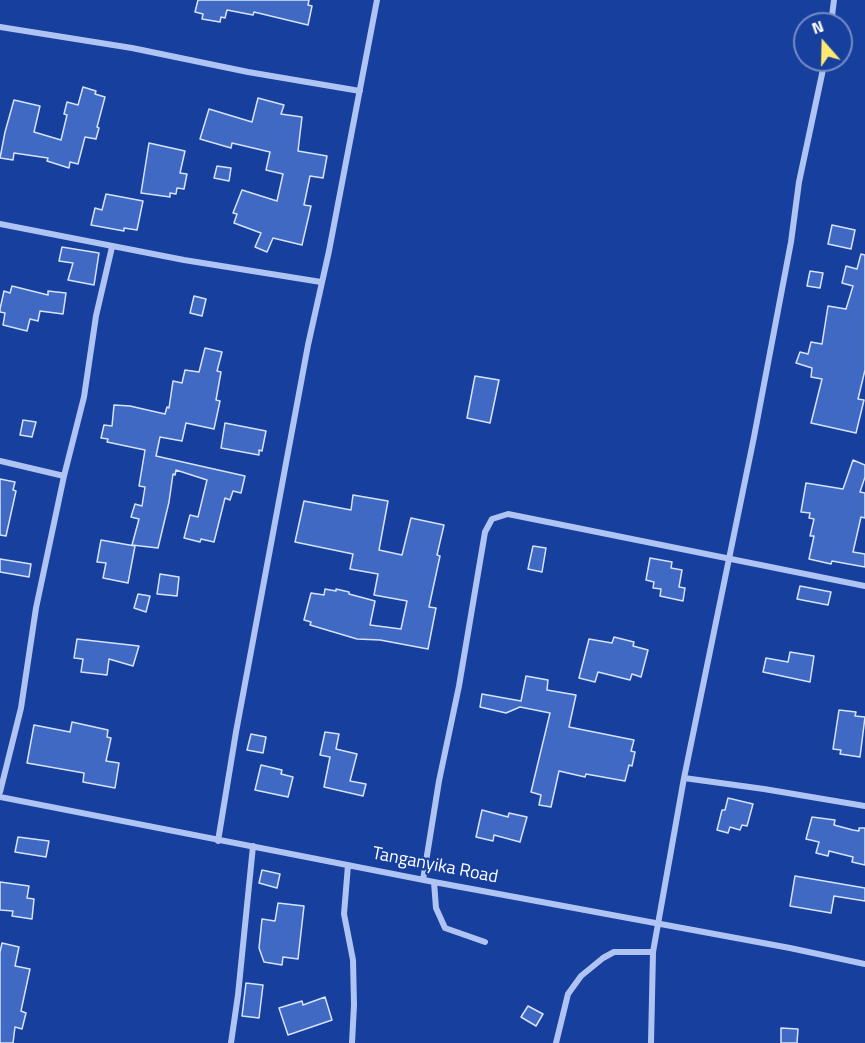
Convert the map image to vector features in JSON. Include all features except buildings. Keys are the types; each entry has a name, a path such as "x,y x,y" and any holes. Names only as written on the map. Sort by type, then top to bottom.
{"street":[{"path":"218,841 236,732 321,282 377,0"},
{"path":"0,27 132,48 248,72 360,91"},
{"path":"651,1043 653,952 658,923 684,778 731,558 791,242 799,182 822,72"},
{"path":"0,224 112,247 321,282"},
{"path":"0,792 21,708 36,608 64,476 84,397 96,316 112,247"},
{"path":"0,461 64,476"},
{"path":"423,880 485,532 492,519 508,514 865,586"},
{"path":"684,778 865,806"},
{"name":"Tanganyika Road","path":"0,797 218,841 865,964"},
{"path":"231,1043 253,846"},
{"path":"348,865 344,914 353,960 352,1043"},
{"path":"434,882 436,908 445,928 485,942"},
{"path":"556,1043 568,994 581,976 614,952 653,952"}]}
